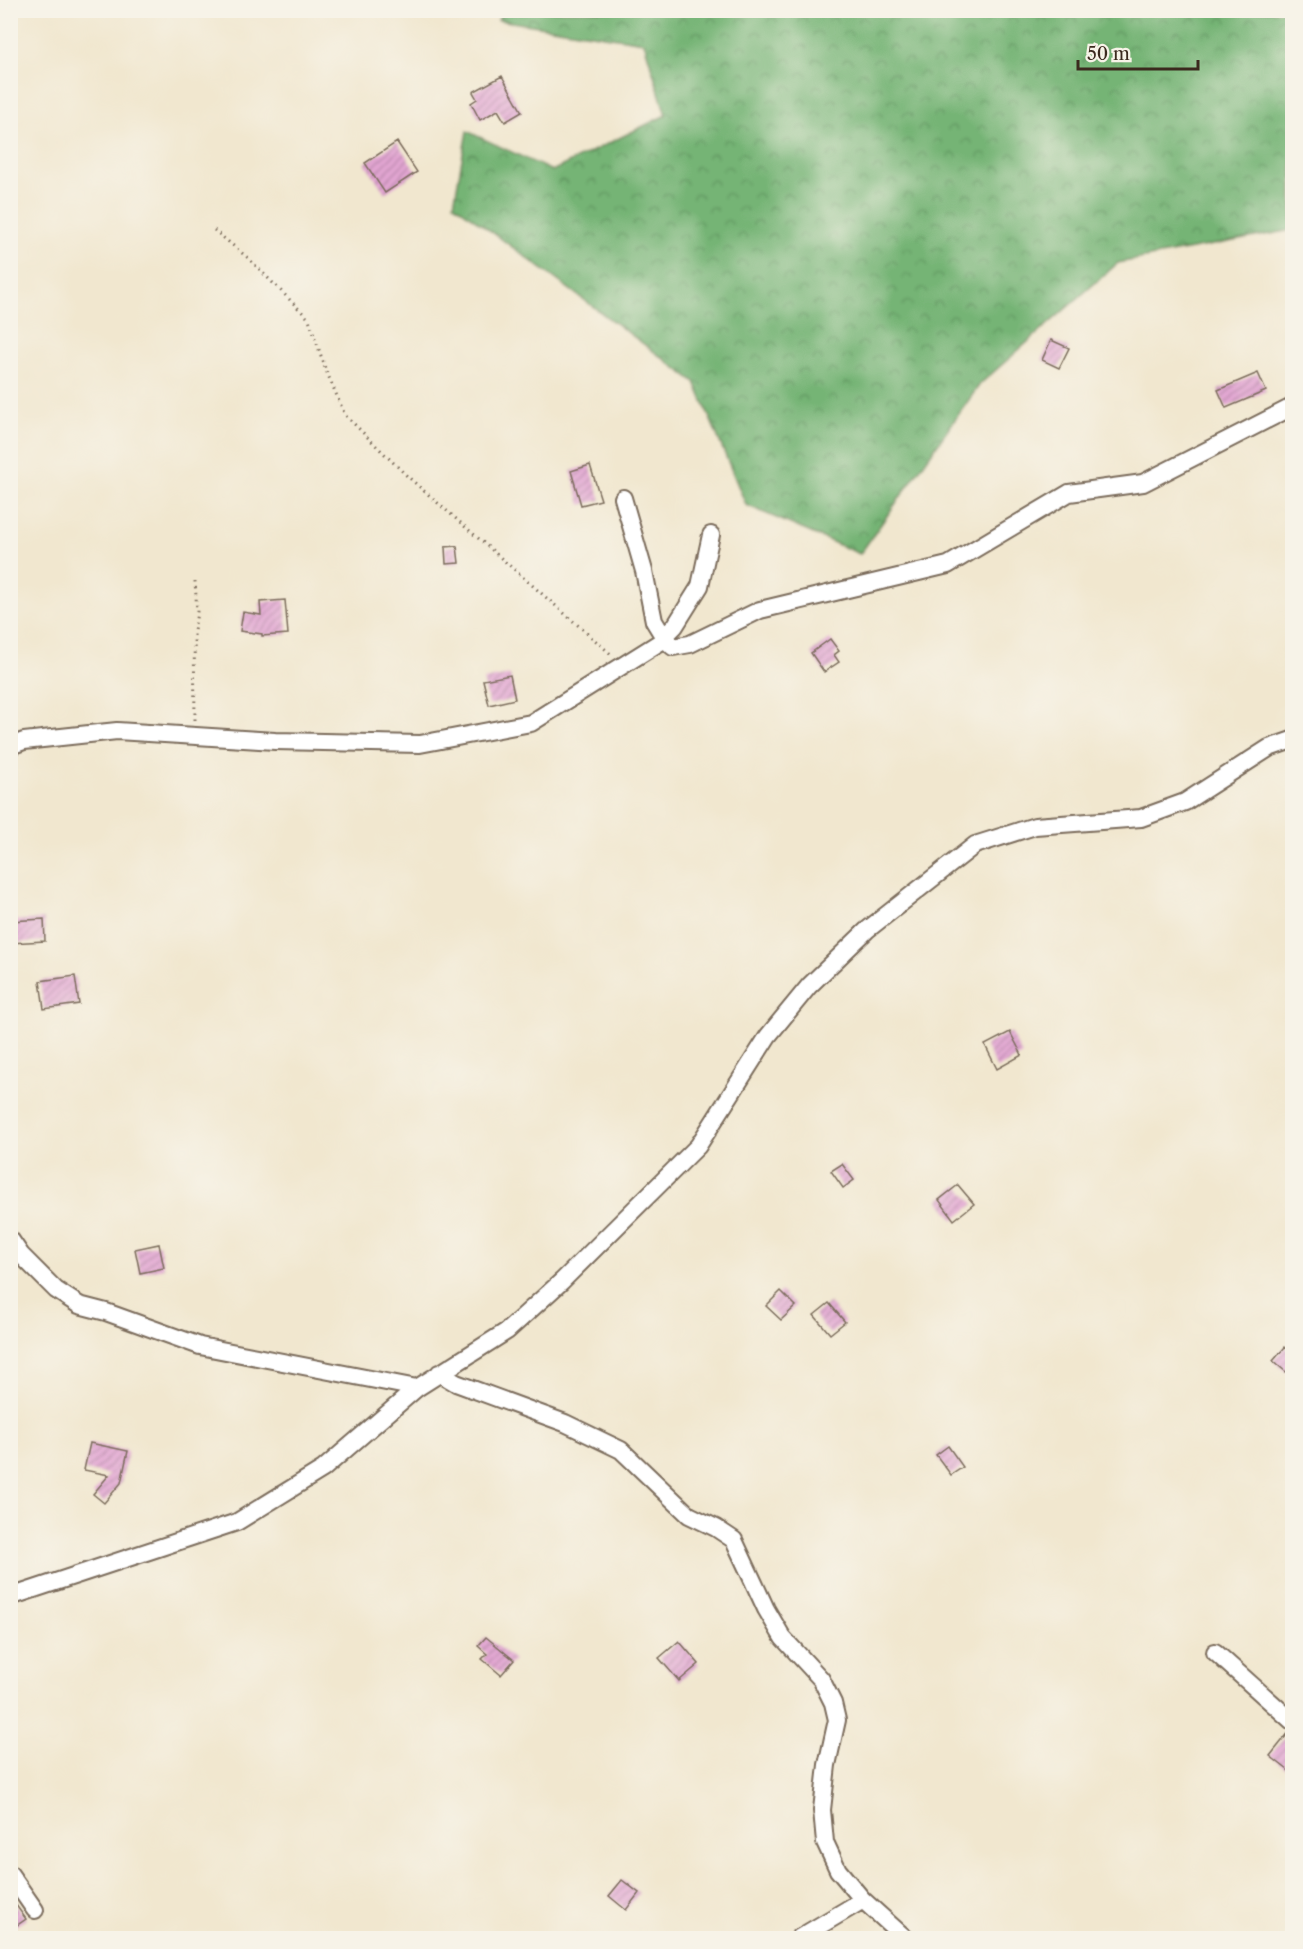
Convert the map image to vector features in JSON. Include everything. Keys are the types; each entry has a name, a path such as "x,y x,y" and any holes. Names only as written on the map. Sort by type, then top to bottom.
{"street":[{"path":"623,498 644,571 654,621 664,638 673,647 690,644 760,610 948,565 1069,493 1143,483 1293,407"},
{"path":"10,746 24,741 117,731 275,741 420,744 531,723 664,638 675,626 700,585 711,535"},
{"path":"10,1597 237,1522 323,1469 417,1388 507,1331 562,1281 698,1146 768,1036 809,986 867,930 975,845 1035,826 1141,818 1185,802 1269,748 1293,740"},
{"path":"10,1239 21,1255 56,1290 79,1305 106,1312 200,1346 417,1388"},
{"path":"439,1373 456,1383 565,1423 621,1450 689,1515 734,1540 766,1609 783,1638 821,1679 834,1703 837,1720 827,1765 822,1810 825,1842 838,1870 863,1900 905,1938"},
{"path":"1215,1652 1293,1721"},
{"path":"10,1875 35,1910"},
{"path":"799,1938 863,1900"}],"path":[{"path":"214,230 248,258 309,319 325,368 345,415 407,476 622,664"},
{"path":"195,581 195,736"}],"green space":[{"path":"503,11 1292,11 1292,230 1118,263 980,384 860,554 746,505 695,382 454,204 467,131 552,171 666,115 644,42 498,20"}],"building":[{"path":"502,76 522,112 505,122 498,110 480,120 471,103 477,99 473,92"},
{"path":"397,142 417,172 385,193 365,163"},
{"path":"1051,340 1069,348 1059,368 1042,360"},
{"path":"1258,373 1266,391 1226,408 1218,390"},
{"path":"590,465 601,500 581,505 571,471"},
{"path":"457,546 459,563 446,564 445,547"},
{"path":"285,600 288,634 262,636 262,634 240,631 243,612 261,615 260,602"},
{"path":"830,639 839,651 834,655 839,662 824,672 811,653"},
{"path":"510,675 515,699 489,705 483,680"},
{"path":"44,919 45,941 10,943 10,921"},
{"path":"75,976 79,1004 44,1009 40,981"},
{"path":"1010,1032 1022,1055 997,1069 985,1045"},
{"path":"842,1164 854,1180 843,1188 831,1171"},
{"path":"958,1185 974,1204 954,1220 939,1200"},
{"path":"159,1244 164,1268 140,1273 135,1249"},
{"path":"781,1291 796,1306 781,1320 766,1306"},
{"path":"829,1303 845,1322 830,1334 814,1315"},
{"path":"1285,1347 1293,1354 1293,1364 1286,1372 1273,1361"},
{"path":"90,1443 128,1451 121,1483 104,1503 93,1494 109,1475 84,1470"},
{"path":"948,1446 963,1467 951,1475 936,1455"},
{"path":"486,1637 514,1660 501,1675 482,1659 487,1654 478,1646"},
{"path":"679,1641 699,1664 679,1681 659,1658"},
{"path":"1290,1731 1293,1731 1293,1774 1270,1756"},
{"path":"622,1880 639,1893 626,1910 609,1896"},
{"path":"10,1897 26,1919 10,1930"}]}
